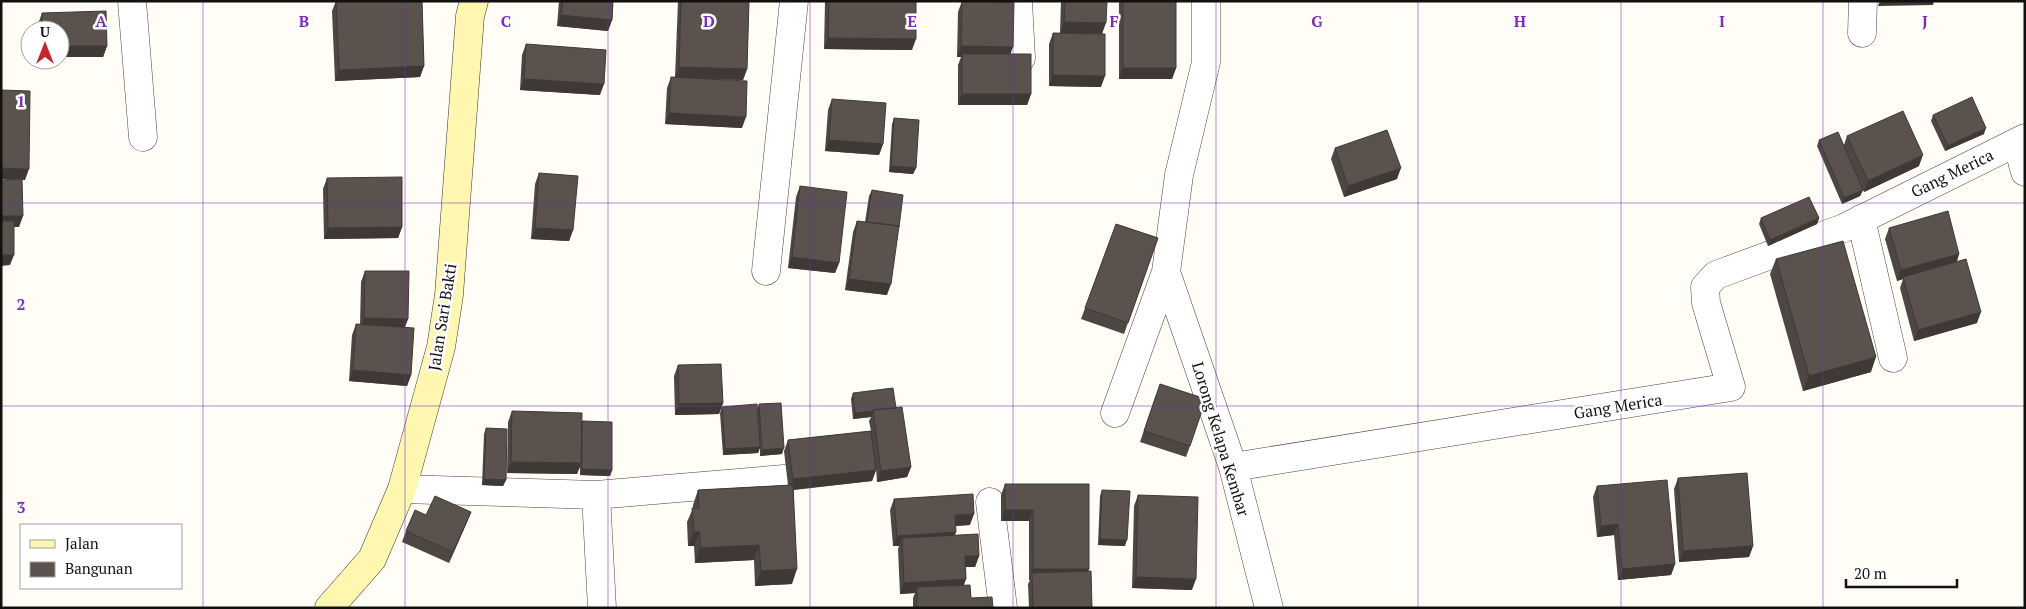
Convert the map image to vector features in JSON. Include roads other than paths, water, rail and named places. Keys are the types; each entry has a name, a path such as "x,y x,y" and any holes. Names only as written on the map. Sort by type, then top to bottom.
{"main road":[{"name":"Jalan Sari Bakti","path":"329,608 372,560 402,489 441,347 450,295 470,16 474,1"}],"street":[{"path":"132,1 143,137"},
{"path":"766,271 794,1"},
{"path":"1018,1 1021,58"},
{"name":"Lorong Kelapa Kembar","path":"1115,413 1166,272 1180,175 1206,62 1206,1"},
{"path":"1862,32 1863,1"},
{"name":"Gang Merica","path":"1233,467 1731,388 1706,303 1705,287 1716,275 1844,228 2021,140 2025,172"},
{"path":"1861,219 1893,358"},
{"name":"Lorong Kelapa Kembar","path":"1166,272 1233,467 1270,608"},
{"path":"402,489 596,495 784,479"},
{"path":"596,495 602,608"},
{"path":"990,502 1003,608"}]}
